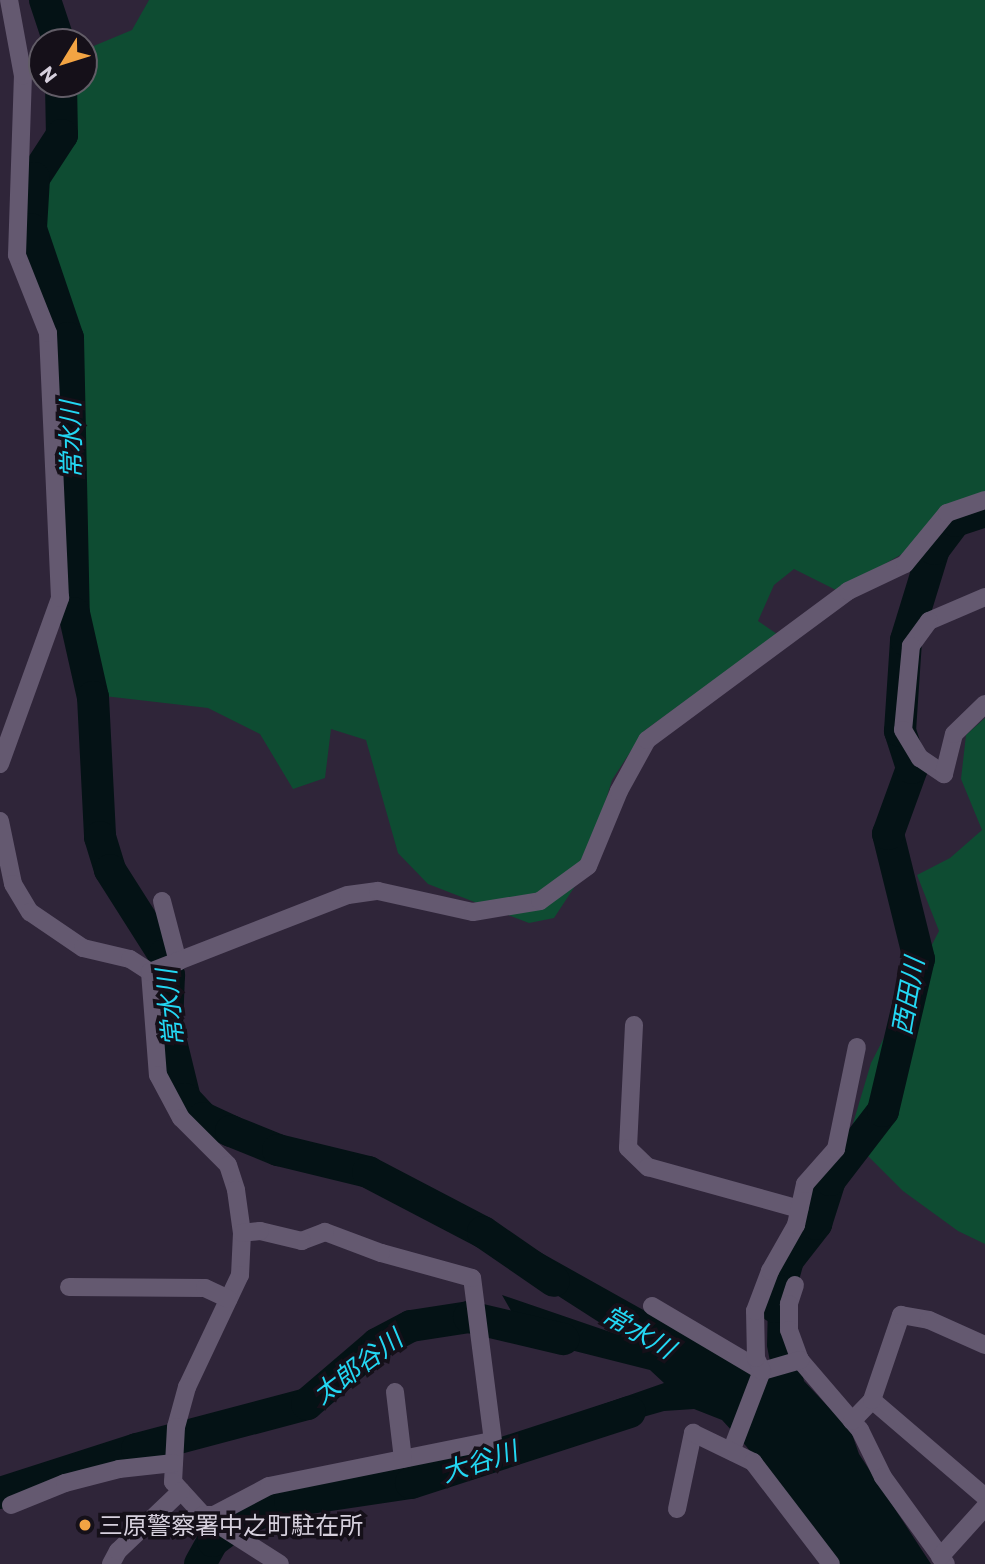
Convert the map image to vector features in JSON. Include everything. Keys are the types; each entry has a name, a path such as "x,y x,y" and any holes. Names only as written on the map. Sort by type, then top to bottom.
{"street":[{"path":"0,764 60,598 48,333 17,255 23,76 9,0"},
{"path":"150,972 348,895 377,891 474,912 540,901 588,866 619,791 647,740 848,591 905,564 947,513 985,500"},
{"path":"985,597 929,621 911,646 903,730 920,758 944,774 954,734 985,704"},
{"path":"0,821 13,884 30,912 83,948 130,959 150,972"},
{"path":"162,901 178,962"},
{"path":"150,972 158,1075 181,1118 228,1165 242,1233 240,1275 187,1388 176,1427 173,1482 204,1515 280,1564"},
{"path":"634,1025 628,1149 649,1167 799,1209"},
{"path":"732,1449 762,1371 756,1357 755,1311 799,1209 805,1184 836,1149 857,1047"},
{"path":"204,1515 214,1515 269,1486 493,1441 472,1278 381,1253 325,1232 302,1241 260,1231 242,1233"},
{"path":"795,1285 789,1304 789,1330 800,1360 852,1421 883,1477 943,1561 985,1507"},
{"path":"69,1287 205,1288 229,1299"},
{"path":"652,1306 762,1371 800,1360"},
{"path":"852,1421 872,1400 901,1315 929,1320 985,1345"},
{"path":"395,1392 403,1459"},
{"path":"872,1400 985,1497"},
{"path":"677,1509 694,1433 732,1449 753,1462 831,1564"},
{"path":"11,1505 65,1483 174,1458"},
{"path":"111,1564 118,1551 181,1491"}],"green space":[{"path":"149,0 985,0 985,496 902,554 838,591 794,569 774,585 758,621 777,634 644,731 612,780 583,874 554,918 529,923 428,884 398,853 366,740 331,729 325,778 293,789 260,734 208,708 104,696 85,612 78,336 42,228 45,181 73,139 72,98 98,98 98,44 132,30"},
{"path":"985,718 985,1244 958,1231 903,1191 849,1137 871,1063 939,931 917,875 950,858 982,830 961,779 966,735"}],"water":[{"path":"529,1246 729,1358 773,1377 767,1346 768,1302 784,1259 793,1275 786,1305 804,1381 851,1431 859,1454 931,1564 837,1564 746,1446 722,1420 694,1409 664,1411 594,1431 584,1411 664,1383 650,1370 527,1339 502,1295 619,1335 513,1267"}],"waterway":[{"name":"常水川","path":"45,0 54,28"},
{"name":"常水川","path":"61,98 62,135 34,178 31,229 68,338 74,613 93,697 100,837 110,870 164,955 169,975 167,1025 185,1099 203,1118 278,1150 368,1172 483,1232 554,1281"},
{"name":"西田川","path":"775,1307 788,1260 816,1224 830,1180 883,1111 919,959 888,834 912,768 900,731 906,640 934,549 955,521 985,511"},
{"name":"太郎谷川","path":"0,1493 137,1449 307,1404 377,1344 411,1326 469,1317 563,1339"},
{"name":"大谷川","path":"200,1564 213,1541 240,1521 290,1501 411,1483 630,1412"}],"place":[{"name":"三原警察署中之町駐在所","path":"85,1525"}]}
